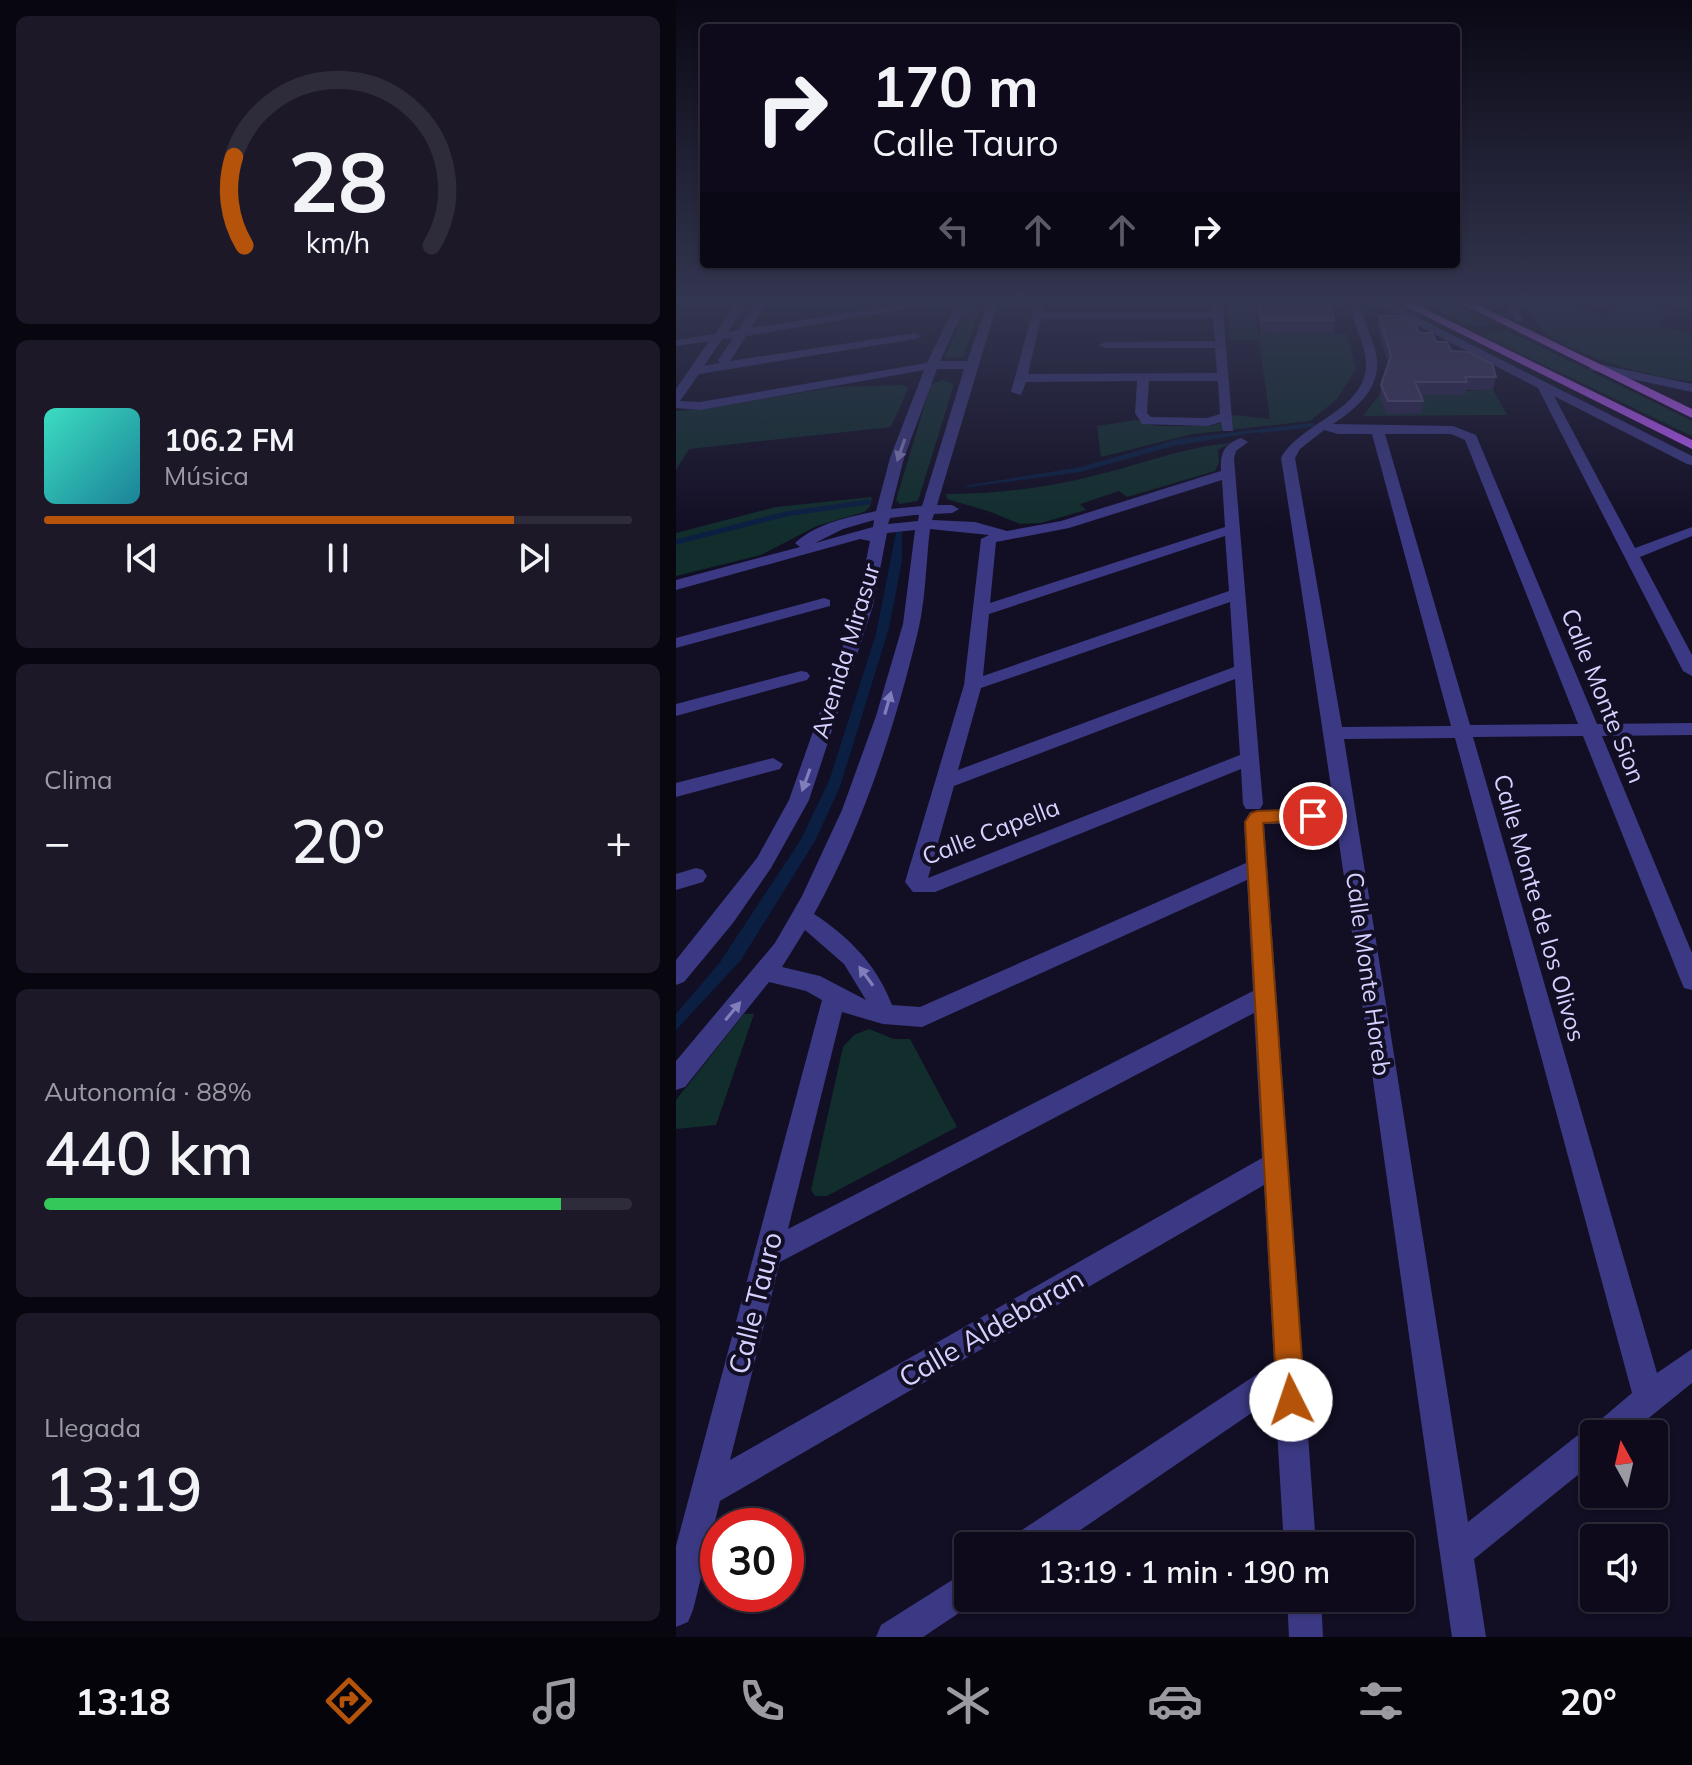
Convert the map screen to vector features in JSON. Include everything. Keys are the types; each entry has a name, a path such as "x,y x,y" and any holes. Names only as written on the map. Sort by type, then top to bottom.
{"main road":[{"path":"1554,377 1692,445"},
{"path":"1616,377 1692,414"}],"street":[{"path":"676,398 690,377"},
{"path":"676,404 700,406 846,381 885,382 905,377"},
{"name":"Avenida Mirasur","path":"676,976 725,917 764,863 799,800 865,606 897,458 929,377"},
{"path":"678,1072 765,972 798,924 852,810 885,716 911,624 926,519 968,377"},
{"path":"1143,377 1141,413 1147,421 1228,422 1224,377"},
{"name":"Calle Monte Horeb","path":"1368,377 1359,396 1294,447 1288,458 1334,733 1368,978 1469,1637"},
{"path":"1522,377 1692,461"},
{"path":"1643,377 1692,388"},
{"path":"1017,392 1021,378"},
{"path":"1544,389 1692,671"},
{"path":"1324,426 1338,430 1378,431"},
{"name":"Calle Monte Sion","path":"1378,431 1465,433 1471,438 1692,981"},
{"name":"Calle Monte de los Olivos","path":"1378,431 1649,1399"},
{"path":"1241,442 1228,451 1228,473 1253,804"},
{"path":"926,519 932,531 983,527 1004,535 1026,534 1228,473"},
{"path":"789,556 825,531 880,527 926,519 952,509 1026,534"},
{"path":"676,585 860,535 871,535 880,527"},
{"path":"984,610 1232,529"},
{"path":"1631,555 1692,531"},
{"name":"Calle Capella","path":"1004,535 988,542 984,610 973,685 947,781 915,878 920,886 928,886 1250,758"},
{"path":"973,685 1237,594"},
{"path":"676,643 824,603"},
{"path":"1674,637 1692,628"},
{"path":"947,781 1243,670"},
{"path":"676,710 801,676"},
{"path":"1334,733 1692,729"},
{"path":"676,790 773,764"},
{"path":"1299,1532 1255,819 1313,816"},
{"path":"765,972 812,983 850,1005 915,1019 930,1015 1256,867"},
{"path":"798,924 830,935 870,978 883,1014"},
{"path":"769,1253 1265,996"},
{"name":"Calle Tauro","path":"676,1610 834,997"},
{"name":"Calle Aldebaran","path":"707,1491 1276,1164"},
{"path":"1623,1420 1692,1364"},
{"path":"1049,1532 1289,1370"},
{"path":"1457,1551 1580,1453"},
{"path":"893,1637 954,1596"},
{"path":"1305,1612 1306,1637"}],"green space":[{"path":"1264,377 1351,377 1336,400 1310,421 1193,434 1101,457 1097,426 1136,420 1157,426 1211,426 1225,422 1233,415 1270,419"},
{"path":"1570,377 1603,377 1692,421 1692,436"},
{"path":"1668,377 1692,377 1692,381"},
{"path":"942,380 954,384 918,501 900,504 896,500 931,384"},
{"path":"904,385 908,389 891,427 689,449 676,470 676,411 835,387"},
{"path":"1493,390 1507,415 1363,416 1381,393"},
{"path":"1231,443 1218,450 1219,462 1215,471 1127,497 1119,491 1080,504 1086,510 1041,523 1020,524 947,499 946,494 1057,484 1179,452"},
{"path":"872,497 870,507 864,512 817,526 761,555 676,576 676,533 776,507"},
{"path":"744,1014 754,1014 716,1125 676,1129 676,1100"},
{"path":"869,1029 894,1039 910,1039 957,1127 827,1196 815,1196 811,1190 843,1047 854,1035"}],"water":[{"path":"1269,430 1173,446 1080,472 963,488 1081,467 1178,439"},
{"path":"896,532 902,532 902,561 889,628 840,787 815,841 741,960 676,1030 676,1014 720,962 800,841 829,781 876,634"}],"building":[{"path":"1384,377 1465,377 1467,382 1415,382 1423,401 1388,401 1381,385"}],"waterway":[{"path":"1261,431 1313,425"},
{"path":"676,542 786,514 868,502"}],"route":[{"path":"1291,1400 1254,822 1257,817 1313,816"}]}
